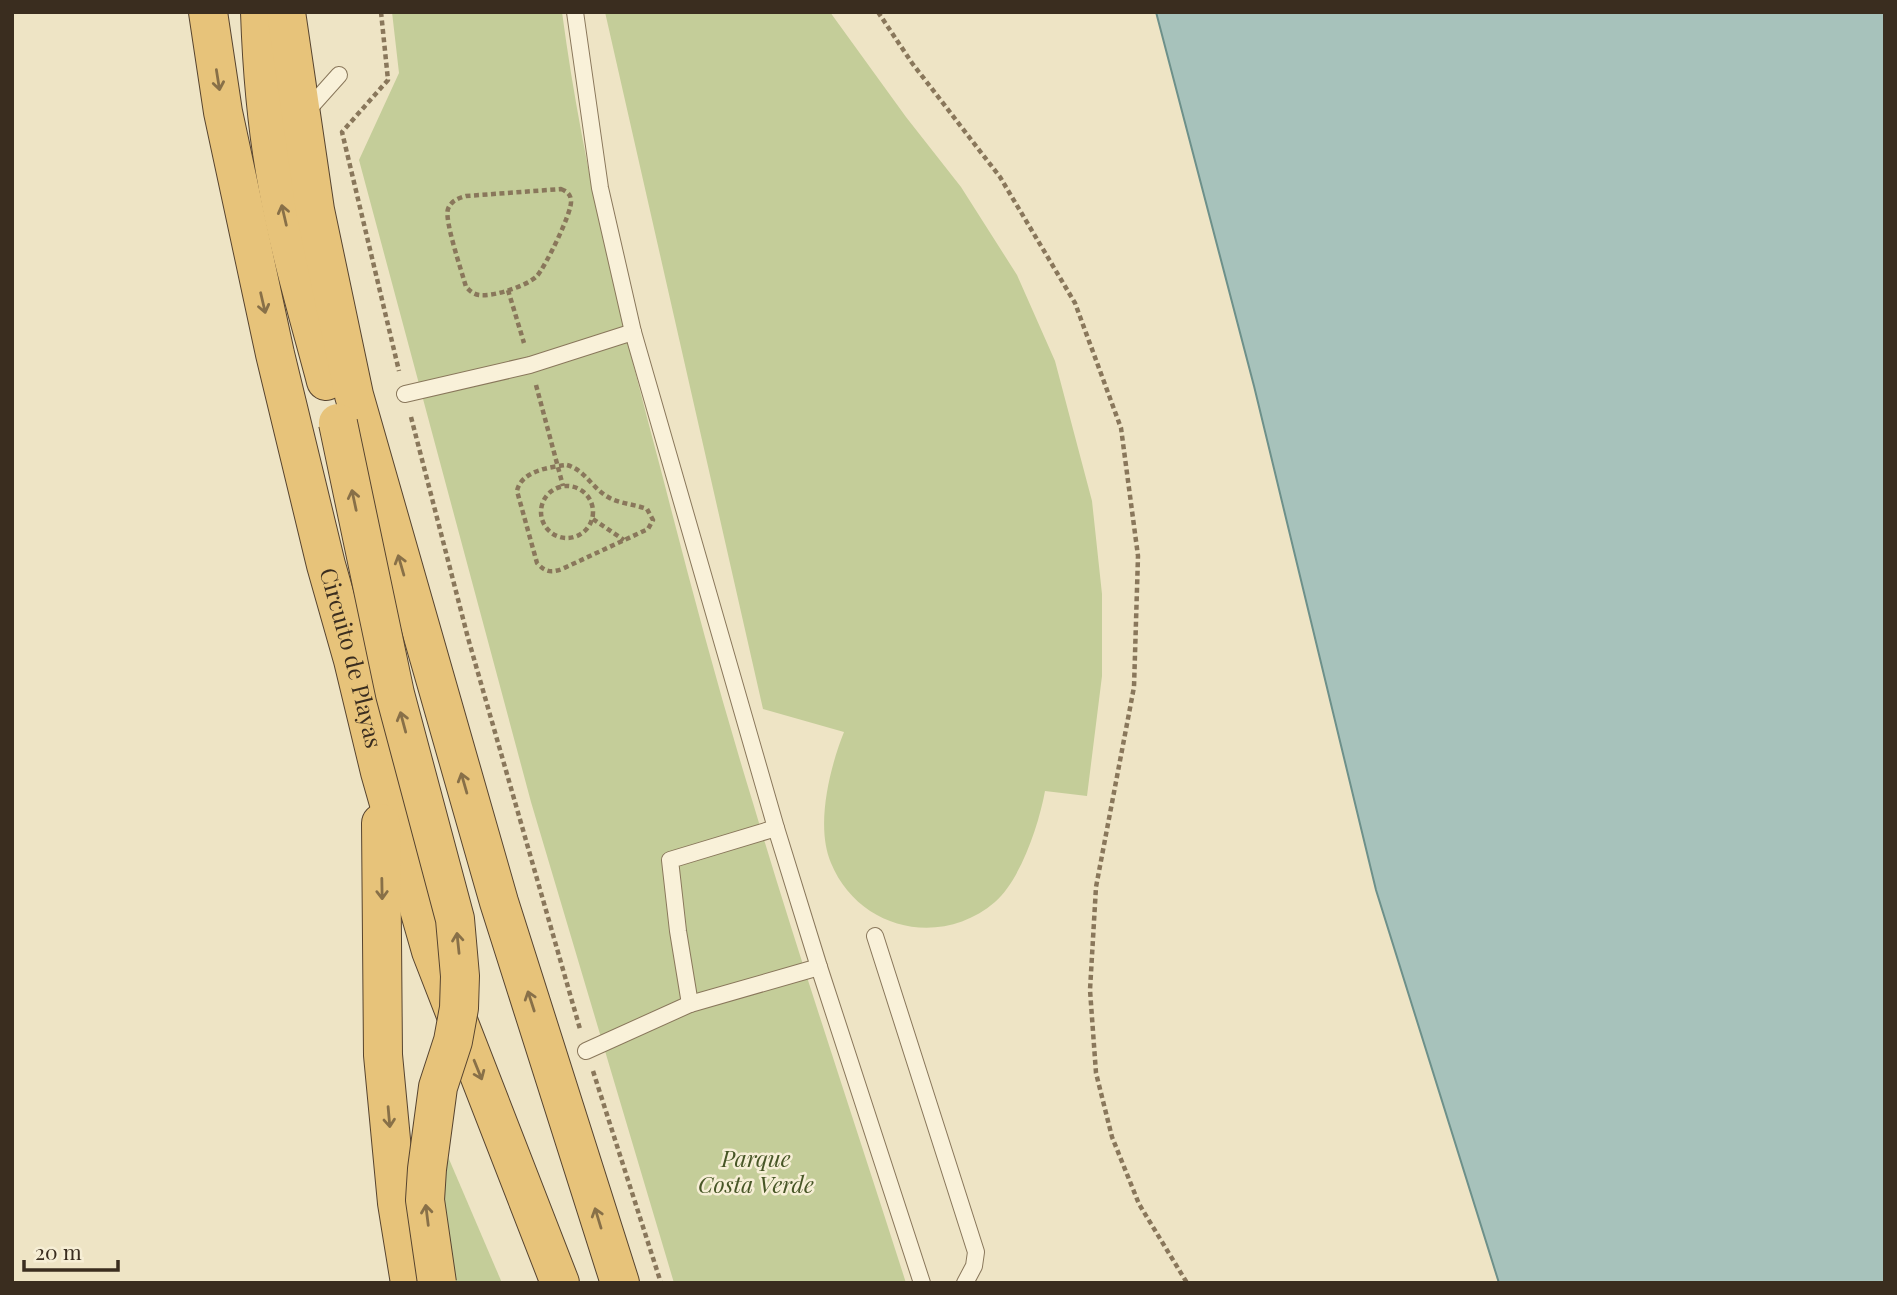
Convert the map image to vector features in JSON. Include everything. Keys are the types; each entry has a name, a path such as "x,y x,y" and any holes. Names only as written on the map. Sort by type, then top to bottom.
{"highway":[{"name":"Circuito de Playas","path":"208,12 225,125 272,341 380,772 431,951 560,1283"},
{"path":"260,12 262,76 278,188 301,288 338,423 395,694 452,908 459,944 459,1008 453,1041 438,1087 427,1169 425,1200 437,1283"},
{"path":"286,12 315,210 354,395 499,902 620,1283"},
{"path":"380,772 383,1055 397,1203 410,1283"}],"lane":[{"path":"575,12 600,188 633,332 776,828 922,1283"},
{"path":"301,118 339,75"},
{"path":"405,394 530,365 633,332"},
{"path":"690,1004 670,860 776,828"},
{"path":"875,936 976,1252 974,1266 965,1283"},
{"path":"586,1051 690,1004 819,967"}],"path":[{"path":"381,12 388,80 342,132 468,639 586,1051 661,1283"},
{"path":"878,12 912,63 1000,177 1075,303 1121,428 1138,556 1134,687 1096,887 1090,990 1096,1073 1112,1137 1139,1205 1188,1283"},
{"path":"561,189 569,195 569,215 538,275 527,283 483,296 466,287 448,221 448,208 452,202 466,196 561,189"},
{"path":"558,466 574,467 608,498 641,507 651,513 653,520 648,529 624,540 562,569 546,571 534,557 517,491 518,485 527,475 558,466"},
{"path":"593,519 588,529 580,536 560,538 544,526 540,516 541,505 545,496 553,489 574,487 583,491 590,499 593,519 624,540"}],"green space":[{"name":"Parque Costa Verde","path":"392,12 562,12 581,130 605,246 695,601 771,863 906,1283 674,1283 531,802 359,160 399,73"},
{"path":"605,12 830,12 961,187 1017,275 1055,361 1092,501 1102,594 1102,676 1087,796 1045,791 1033,835 1013,880 995,902 973,917 950,925 926,928 903,925 880,917 860,904 844,886 831,863 824,832 826,797 844,732 763,709"},
{"path":"437,1131 502,1283 420,1283"}],"water":[{"path":"1156,12 1885,12 1885,1283 1499,1283 1376,890 1254,386"}]}
